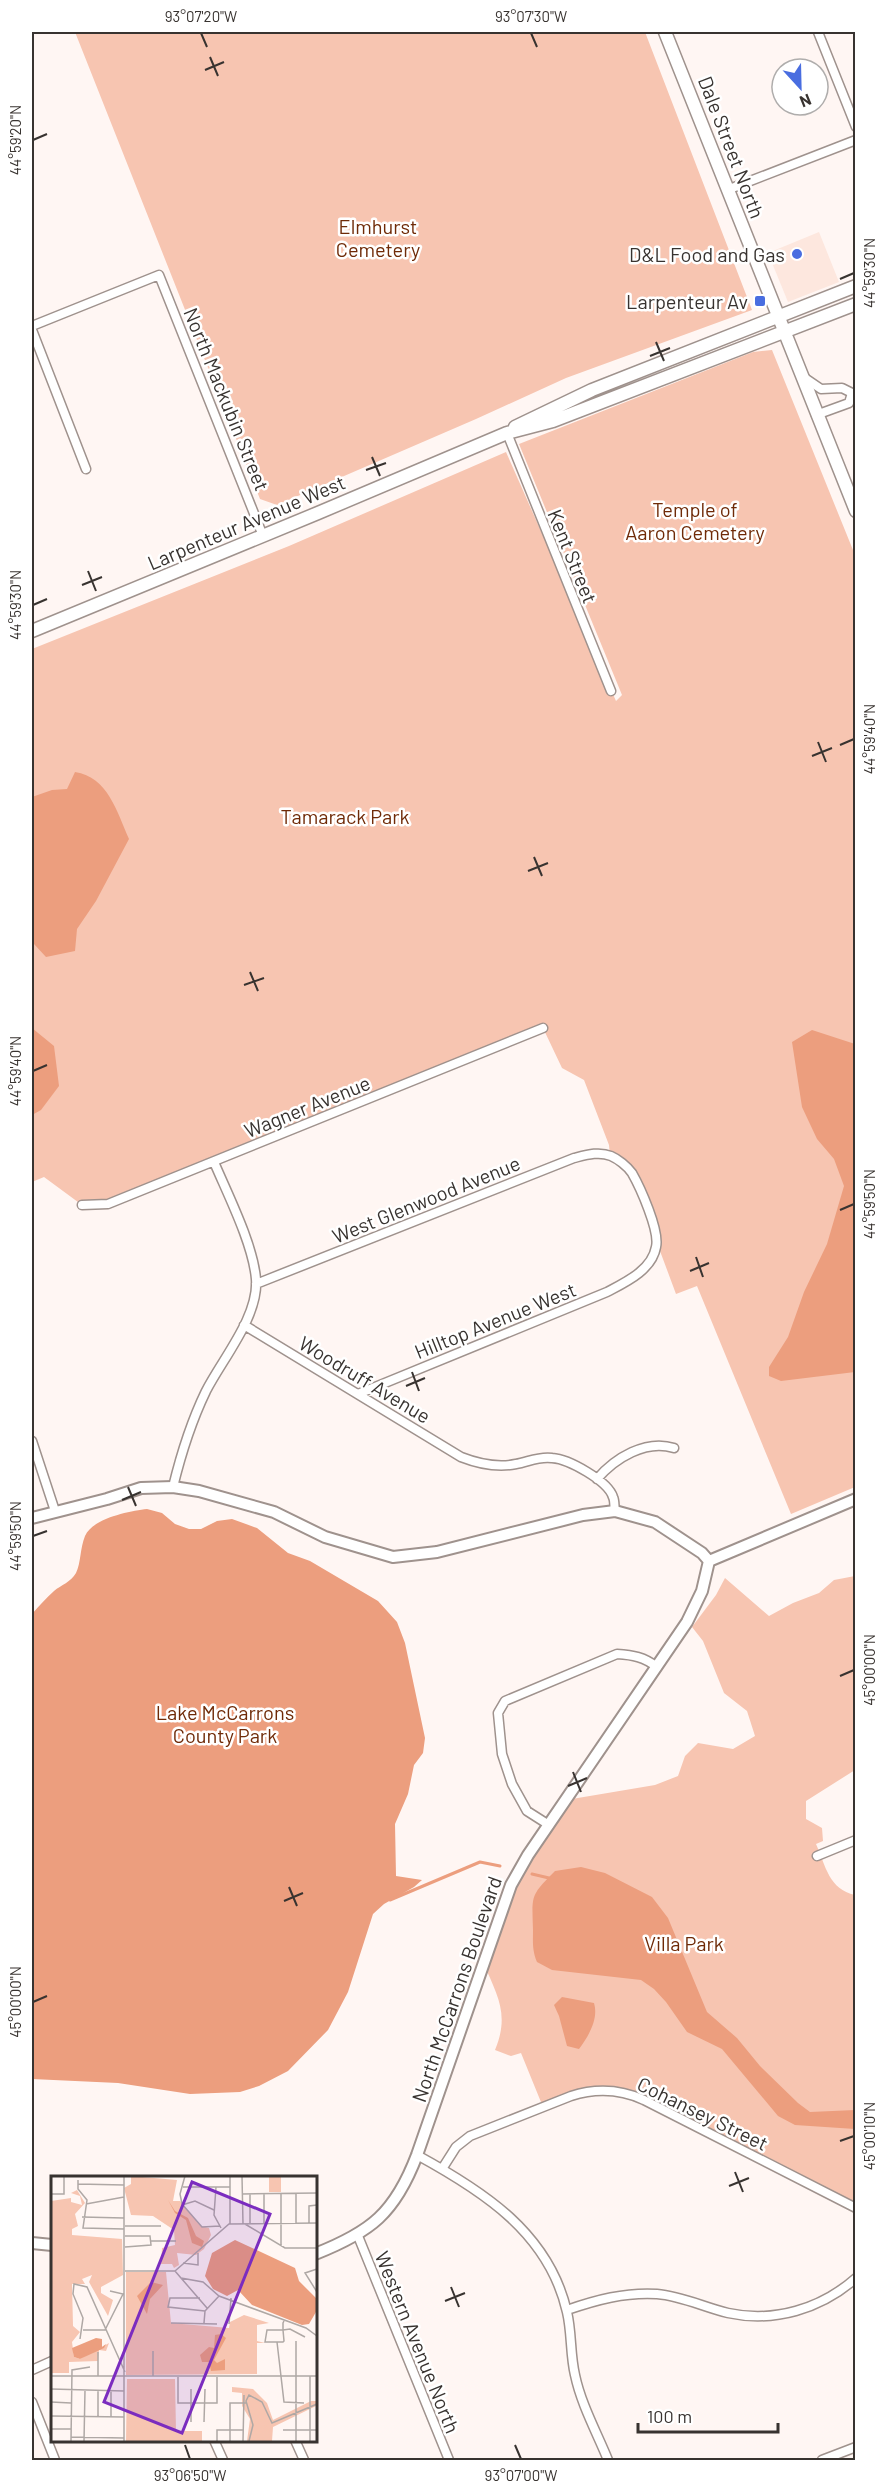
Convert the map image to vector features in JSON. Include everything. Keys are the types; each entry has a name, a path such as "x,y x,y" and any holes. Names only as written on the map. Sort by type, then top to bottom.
{"main road":[{"name":"Dale Street North","path":"665,32 855,511"},
{"name":"Larpenteur Avenue West","path":"507,433 521,422 592,390 855,286"},
{"name":"Larpenteur Avenue West","path":"32,631 507,433 553,421 855,304"}],"street":[{"path":"818,32 855,127"},
{"path":"728,190 855,140"},
{"name":"North Mackubin Street","path":"32,328 159,275 263,536"},
{"path":"32,328 86,469"},
{"path":"800,374 821,389 842,388 854,394 849,403 816,415"},
{"name":"Kent Street","path":"507,433 612,691"},
{"name":"Wagner Avenue","path":"82,1205 108,1204 543,1028"},
{"name":"West Glenwood Avenue","path":"256,1284 574,1158 593,1153 610,1156 624,1164 631,1173 655,1228 657,1246 652,1258 642,1270"},
{"path":"173,1486 183,1447 206,1393 248,1318 256,1284 250,1252 214,1162"},
{"name":"Hilltop Avenue West","path":"357,1394 607,1292 642,1270"},
{"name":"Woodruff Avenue","path":"244,1325 453,1453 474,1462 502,1466 551,1457 572,1463 597,1479 613,1496 615,1511"},
{"path":"32,1441 55,1511"},
{"path":"597,1479 623,1456 662,1444 674,1448"},
{"path":"32,1518 141,1488 173,1486 274,1512 325,1537 393,1557 437,1552 583,1515 615,1511 655,1522 702,1553 709,1561 855,1500"},
{"name":"North McCarrons Boulevard","path":"316,2254 358,2236 369,2228 392,2205 406,2181 511,1885 697,1605 709,1561"},
{"path":"549,1825 527,1811 512,1784 502,1754 498,1713 505,1701 617,1654 633,1655 648,1660 657,1667"},
{"path":"817,1856 855,1840"},
{"name":"Cohansey Street","path":"442,2169 456,2147 470,2136 583,2092 610,2090 644,2100 855,2208"},
{"path":"417,2155 494,2202 519,2224 543,2255 567,2310 574,2375 608,2460"},
{"name":"Western Avenue North","path":"358,2236 448,2460"},
{"path":"32,2243 51,2245"},
{"path":"567,2310 618,2296 647,2294 674,2296 729,2313 770,2316 799,2310 825,2300 855,2277"},
{"path":"32,2370 51,2361"},
{"path":"32,2403 55,2460"},
{"path":"215,2441 223,2460"},
{"path":"296,2441 304,2460"},
{"path":"822,2460 855,2447"}],"shaded area":[{"path":"819,232 839,282 788,302 768,253"},
{"path":"75,772 86,775 103,788 110,797 129,839 96,901 77,929 75,951 46,957 34,944 32,945 32,797 52,790 67,789"},
{"path":"32,1028 54,1046 59,1086 41,1110 32,1115"},
{"path":"812,1030 855,1044 855,1372 781,1381 769,1376 769,1367 788,1337 804,1292 827,1244 844,1186 834,1159 817,1139 802,1107 792,1042"},
{"name":"Lake McCarrons County Park","path":"147,1509 162,1513 175,1524 189,1529 201,1529 217,1521 232,1519 257,1528 288,1553 310,1561 378,1601 397,1622 405,1643 425,1738 423,1753 414,1765 408,1794 395,1824 396,1876 422,1880 384,1904 373,1914 348,1992 328,2030 288,2071 259,2086 240,2092 190,2094 118,2083 32,2079 32,1614 51,1594 74,1576 79,1565 83,1541 89,1530 113,1516"},
{"path":"581,1867 605,1873 652,1897 668,1918 707,2012 737,2038 760,2066 798,2103 810,2112 855,2110 855,2129 795,2125 778,2116 722,2049 687,2032 666,2002 654,1989 641,1980 552,1970 537,1962 533,1942 534,1897 555,1871"},
{"path":"562,1997 594,2003 594,2021 579,2049 567,2046 554,2005"}],"green space":[{"name":"Elmhurst Cemetery","path":"75,32 645,32 752,310 566,378 277,505 260,499"},
{"name":"Tamarack Park","path":"772,350 855,555 855,1487 791,1514 697,1286 676,1294 631,1173 610,1156 609,1145 584,1080 562,1068 543,1028 108,1204 82,1205 44,1177 32,1182 32,649 289,546 506,452 616,701 622,695 519,444 753,352"},
{"name":"Villa Park","path":"855,1576 855,1770 806,1801 806,1819 822,1828 823,1841 816,1844 830,1876 839,1888 855,1895 855,2208 644,2100 610,2090 543,2107 521,2053 511,2056 495,2050 501,2026 500,2005 483,1962 503,1905 566,1800 655,1785 678,1776 685,1756 698,1743 733,1749 755,1736 747,1711 724,1693 703,1641 692,1627 716,1595 725,1578 769,1616 819,1593 834,1580"}],"waterway":[{"path":"390,1900 480,1862 500,1866"},
{"path":"532,1874 549,1878"}],"place":[{"name":"D&L Food and Gas","path":"797,254"},
{"name":"Larpenteur Av","path":"760,301"}],"park label":[{"name":"Temple of Aaron Cemetery","path":"695,520"}]}
